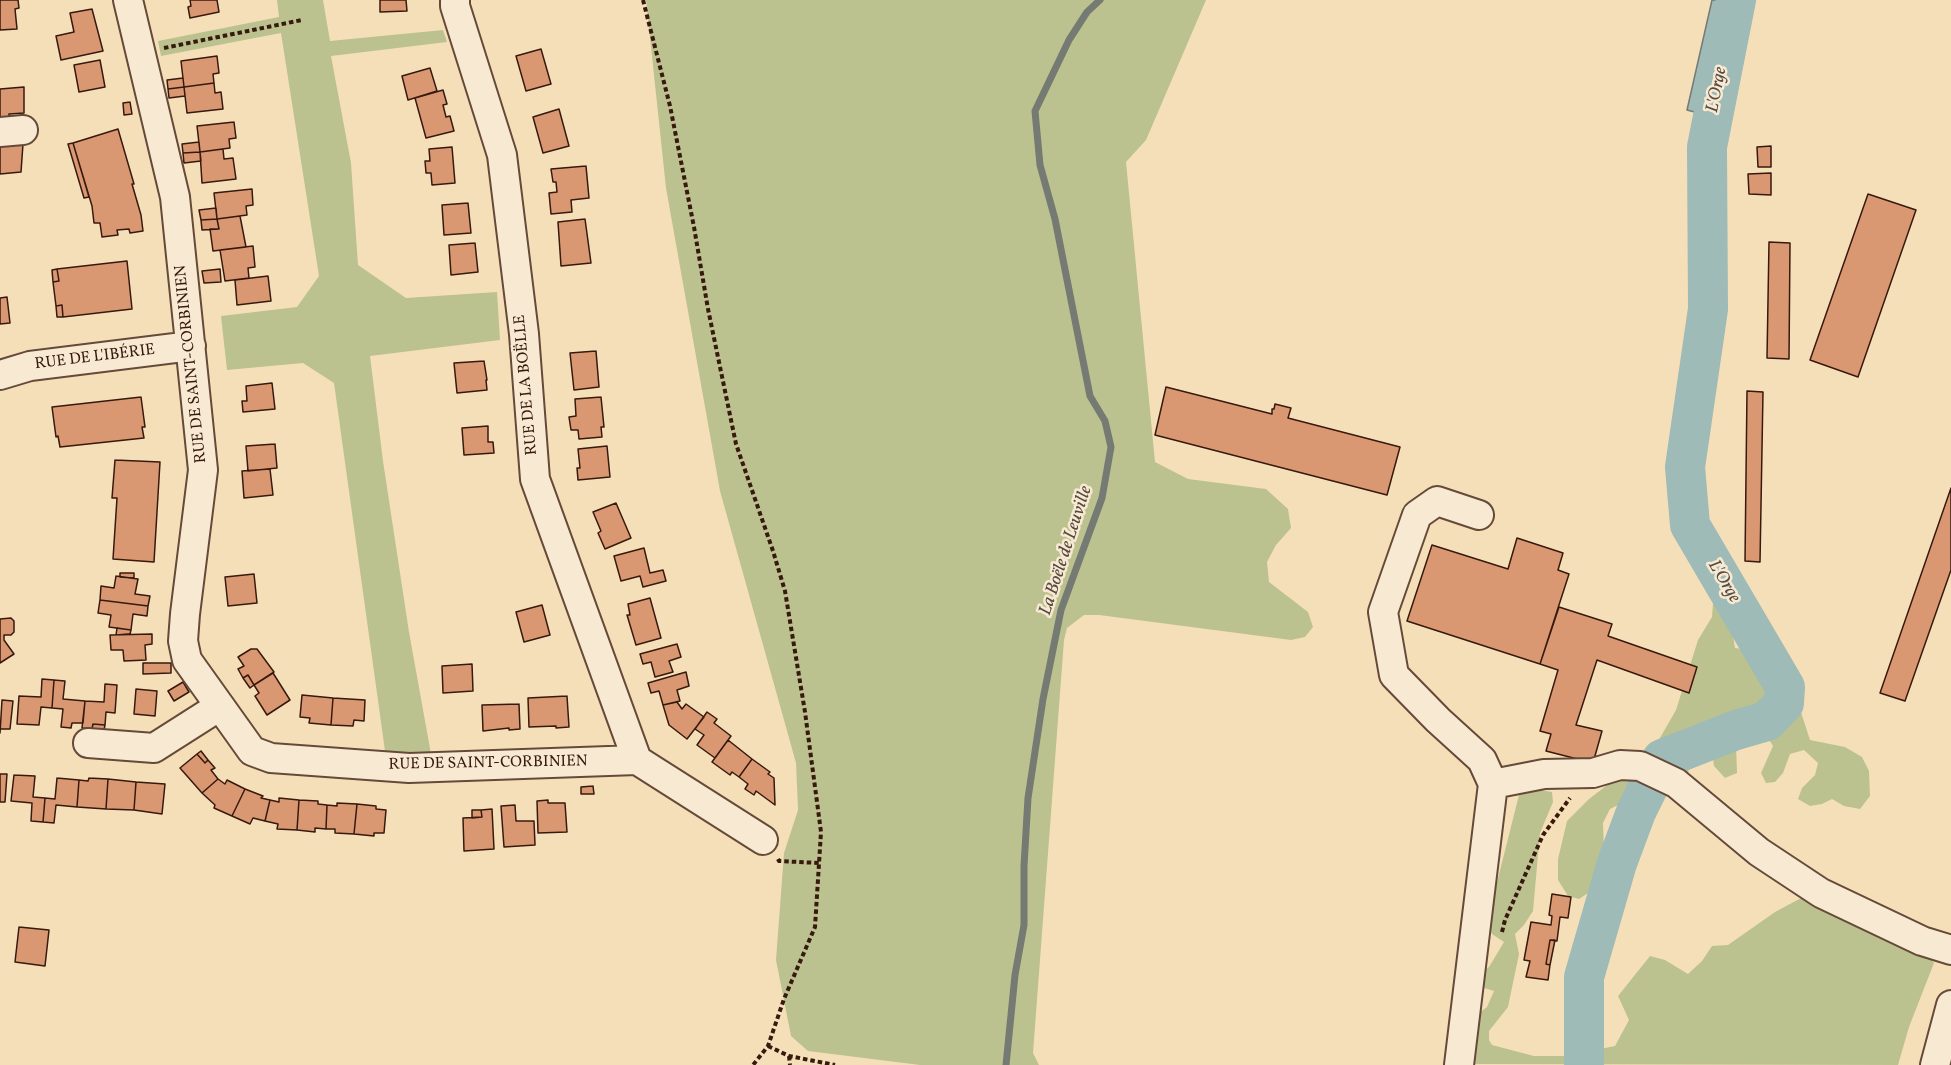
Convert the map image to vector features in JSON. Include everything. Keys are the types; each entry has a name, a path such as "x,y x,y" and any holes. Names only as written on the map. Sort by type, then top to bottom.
{"street":[{"name":"RUE DE SAINT-CORBINIEN","path":"128,0 175,197 203,470 185,614 183,641 187,660 252,751 270,758 409,768 637,760"},
{"name":"RUE DE LA BOËLLE","path":"455,0 502,155 524,334 535,479 637,760"},
{"name":"RUE DE L'IBÉRIE","path":"0,375 30,366 190,346"},
{"path":"1459,1065 1493,784 1482,760 1394,675 1383,612 1417,515 1437,501 1479,515"},
{"path":"88,743 154,748 219,706"},
{"path":"637,760 763,840"},
{"path":"1493,784 1544,774 1593,773 1620,765 1640,766 1676,783 1759,852 1821,893 1922,941 1951,950"},
{"path":"1935,1065 1951,1005"}],"path":[{"path":"643,0 670,106 736,444 785,591 805,712 821,832 814,927 784,999 768,1046 753,1065"},
{"path":"140,52 302,20"},
{"path":"1500,941 1505,920 1543,835 1580,784 1593,773"},
{"path":"763,840 779,861 819,863"},
{"path":"768,1046 789,1056 835,1065"},
{"path":"789,1056 790,1065"}],"green space":[{"path":"277,0 323,0 330,41 443,30 447,42 331,56 351,163 358,265 406,298 497,292 500,340 370,356 383,461 409,632 431,754 385,751 334,383 303,363 227,370 221,316 297,307 319,276 281,33 161,56 158,41 279,17"},
{"path":"646,0 1206,0 1146,140 1126,162 1155,462 1188,479 1266,489 1288,509 1291,528 1276,545 1267,562 1269,582 1308,612 1313,627 1305,637 1291,640 1084,615 1067,628 1064,640 1033,1053 1039,1065 920,1065 808,1051 791,1036 776,960 784,853 798,810 796,763 720,491 666,188"},
{"path":"1725,598 1732,604 1731,623 1735,648 1750,650 1771,686 1798,703 1810,740 1845,747 1862,757 1869,771 1870,796 1860,809 1844,806 1832,799 1810,806 1798,799 1802,788 1815,775 1818,763 1804,750 1790,754 1783,773 1775,782 1766,783 1761,773 1773,746 1767,736 1753,736 1736,743 1737,773 1725,778 1714,766 1712,751 1716,736 1713,728 1702,726 1693,738 1688,774 1679,779 1663,779 1648,790 1610,809 1603,823 1604,850 1596,888 1579,899 1568,896 1558,880 1558,859 1567,821 1589,799 1653,750 1676,710 1698,640 1712,617 1713,603"},
{"path":"1534,789 1552,792 1553,802 1540,833 1533,911 1515,934 1519,954 1508,1007 1489,1031 1489,1040 1492,1045 1534,1056 1565,1056 1615,1046 1629,1020 1618,996 1650,956 1665,960 1688,974 1702,961 1712,946 1728,945 1775,912 1803,897 1919,944 1934,963 1909,1027 1898,1065 1473,1064 1474,1017 1487,1007 1494,991 1481,987 1477,976 1489,967 1504,942 1492,934 1487,922 1519,795"}],"water":[{"path":"1712,0 1753,0 1713,117 1687,110"}],"building":[{"path":"0,0 18,0 19,8 15,9 17,29 0,30"},
{"path":"190,0 217,0 219,12 190,18 188,7 191,6"},
{"path":"380,0 406,0 407,11 380,12"},
{"path":"92,9 103,51 61,60 56,36 74,32 70,13"},
{"path":"541,49 551,84 526,91 516,56"},
{"path":"217,56 219,73 213,74 214,83 184,87 181,61"},
{"path":"100,60 105,87 79,92 74,65"},
{"path":"430,68 437,91 408,100 402,76"},
{"path":"183,78 184,87 168,89 167,80"},
{"path":"214,83 215,93 221,92 223,109 187,113 184,87"},
{"path":"24,87 24,113 9,114 9,117 0,118 0,89"},
{"path":"184,87 185,96 169,98 168,89"},
{"path":"443,90 447,104 443,105 446,117 450,116 454,131 426,138 415,98"},
{"path":"130,102 132,114 124,115 123,103"},
{"path":"559,109 569,146 543,153 533,117"},
{"path":"234,122 236,138 229,139 230,148 200,152 197,126"},
{"path":"118,129 134,184 132,184 143,231 130,233 129,229 117,230 118,235 102,237 100,223 94,223 92,206 73,143"},
{"path":"199,142 200,152 183,153 182,144"},
{"path":"73,143 89,197 84,198 68,144"},
{"path":"23,144 21,172 0,174 0,145"},
{"path":"1771,146 1771,167 1758,167 1757,147"},
{"path":"452,147 455,183 432,185 431,173 426,173 425,161 430,161 429,149"},
{"path":"223,149 224,159 233,158 236,179 202,183 200,152"},
{"path":"200,152 201,161 184,163 183,153"},
{"path":"586,166 589,198 571,200 572,212 551,214 549,193 557,192 551,169"},
{"path":"1771,173 1771,195 1749,194 1748,174"},
{"path":"252,189 253,205 246,206 247,215 217,219 214,193"},
{"path":"1868,194 1916,210 1858,377 1810,360"},
{"path":"468,203 471,233 444,235 442,205"},
{"path":"216,208 217,219 201,220 199,210"},
{"path":"240,216 246,247 213,251 210,229 219,229 217,219"},
{"path":"217,219 219,229 202,230 201,220"},
{"path":"585,219 591,263 561,266 558,222"},
{"path":"1769,242 1790,243 1789,359 1767,358"},
{"path":"475,243 478,272 451,275 449,245"},
{"path":"253,246 255,267 248,268 249,278 225,281 220,250"},
{"path":"127,261 132,309 63,317 62,305 56,306 53,282 59,281 57,269"},
{"path":"57,269 59,281 53,282 52,270"},
{"path":"220,269 221,282 204,283 202,271"},
{"path":"268,276 271,301 237,305 235,280"},
{"path":"7,297 10,323 0,324 0,298"},
{"path":"62,305 63,317 57,317 56,306"},
{"path":"596,351 599,387 574,390 570,353"},
{"path":"484,361 487,390 457,393 454,363"},
{"path":"272,383 275,409 243,412 242,401 247,401 246,386"},
{"path":"1166,387 1272,414 1275,404 1291,408 1288,418 1400,447 1387,495 1155,435"},
{"path":"1747,391 1763,392 1760,562 1745,561"},
{"path":"141,397 145,427 142,427 144,438 60,447 58,436 56,437 52,407"},
{"path":"601,397 604,427 601,427 602,437 579,439 578,430 571,430 569,417 576,416 575,399"},
{"path":"488,426 488,442 493,442 494,453 464,455 462,428"},
{"path":"275,444 277,468 248,471 246,446"},
{"path":"607,446 610,477 578,480 577,468 580,468 578,449"},
{"path":"115,460 160,462 154,562 113,559 117,498 112,498"},
{"path":"270,469 273,495 244,498 242,471"},
{"path":"1951,488 1951,570 1905,701 1880,693"},
{"path":"616,503 631,538 605,549 593,512"},
{"path":"1517,538 1563,553 1558,570 1569,574 1540,664 1407,621 1432,545 1508,569"},
{"path":"644,548 650,573 663,570 666,581 643,587 640,576 621,581 614,556"},
{"path":"120,573 134,573 134,578 120,577"},
{"path":"254,574 257,603 228,606 225,577"},
{"path":"116,576 138,579 135,594 150,596 148,606 100,600 101,586 114,588"},
{"path":"650,598 661,638 636,645 627,615 630,615 628,604"},
{"path":"100,600 148,606 147,616 133,614 131,630 109,627 111,615 98,613"},
{"path":"542,605 550,635 524,642 516,612"},
{"path":"1559,607 1612,624 1608,636 1697,667 1689,693 1597,660 1576,725 1602,731 1593,763 1546,751 1551,734 1540,731 1558,670 1540,664"},
{"path":"11,618 14,621 14,632 11,635 4,635 4,640 14,654 0,663 0,619"},
{"path":"117,628 131,630 130,634 116,635"},
{"path":"152,634 152,644 145,645 146,660 124,661 123,650 111,650 110,635"},
{"path":"677,644 681,657 669,661 673,672 655,677 651,662 643,664 640,654"},
{"path":"251,649 257,649 274,672 254,685 248,675 243,678 238,669 244,666 238,657"},
{"path":"143,663 171,663 171,673 143,674"},
{"path":"472,664 473,691 443,693 442,666"},
{"path":"686,672 689,686 677,690 680,701 663,705 659,691 651,693 648,683"},
{"path":"273,673 290,700 267,715 255,696 259,693 254,685"},
{"path":"248,675 254,685 250,688 243,678"},
{"path":"42,679 54,680 52,708 41,707 39,725 17,724 19,696 41,697"},
{"path":"54,680 65,681 63,699 85,701 83,723 72,723 71,728 61,727 63,709 52,708"},
{"path":"183,682 189,692 174,701 168,691"},
{"path":"105,684 117,685 115,713 106,712 105,725 93,724 92,729 82,728 85,701 104,702"},
{"path":"136,689 157,691 155,716 134,714"},
{"path":"302,695 333,698 331,725 309,723 310,718 300,717"},
{"path":"567,696 569,727 529,727 528,698"},
{"path":"333,698 365,700 364,721 354,720 353,726 331,725"},
{"path":"2,700 13,701 10,729 0,729"},
{"path":"677,702 682,709 686,704 704,717 687,739 669,725 663,705"},
{"path":"519,704 520,729 483,731 482,705"},
{"path":"707,712 717,719 714,723 731,736 715,758 697,745 704,735 695,729"},
{"path":"93,724 105,725 104,730 92,729"},
{"path":"728,740 752,759 739,777 732,772 730,775 712,762"},
{"path":"201,751 208,760 205,763 197,754"},
{"path":"197,754 205,763 208,760 215,768 211,770 218,779 202,793 180,768"},
{"path":"752,759 770,772 768,774 774,778 775,805 756,791 754,795 745,789 748,784 739,777"},
{"path":"0,774 7,774 5,802 0,802"},
{"path":"14,775 35,776 33,797 45,798 43,822 31,821 32,803 11,801"},
{"path":"57,778 79,780 77,807 56,805 54,823 43,822 45,798 55,799"},
{"path":"89,778 108,779 106,809 77,807 79,780 88,781"},
{"path":"108,779 136,782 134,810 106,809"},
{"path":"218,779 225,784 227,780 245,789 232,816 214,808 215,805 202,793"},
{"path":"136,782 165,784 162,814 134,810"},
{"path":"593,786 594,794 581,794 581,787"},
{"path":"245,789 270,800 265,821 253,818 250,824 232,816"},
{"path":"279,798 299,800 297,830 277,829 278,824 265,821 270,800 279,802"},
{"path":"299,800 318,801 318,804 327,805 326,829 315,828 315,832 297,830"},
{"path":"548,800 548,803 565,803 567,832 538,833 537,801"},
{"path":"337,803 357,804 354,834 335,833 335,829 326,829 327,805 337,806"},
{"path":"357,804 376,806 376,809 386,810 384,833 374,833 374,836 354,834"},
{"path":"515,805 516,821 534,821 535,845 504,847 501,806"},
{"path":"492,809 494,849 464,851 463,818 482,817 481,810"},
{"path":"472,810 481,810 482,817 472,818"},
{"path":"1552,894 1571,897 1568,918 1560,917 1557,941 1550,940 1546,964 1550,965 1548,980 1526,977 1530,961 1524,960 1531,922 1551,925 1552,916 1549,915"},
{"path":"19,927 49,930 45,966 15,962"},
{"path":"1550,940 1555,940 1550,965 1546,964"}],"waterway":[{"name":"La Boële de Leuville","path":"1006,1065 1015,975 1024,925 1024,866 1028,798 1043,699 1061,610 1102,498 1111,447 1105,421 1090,396 1055,219 1040,165 1035,111 1069,40 1087,12 1100,0"},
{"name":"L'Orge","path":"1584,1065 1584,977 1617,863 1636,812 1662,759 1736,730 1767,721 1784,703 1785,687 1690,525 1685,467 1708,309 1707,147 1736,0"}]}
